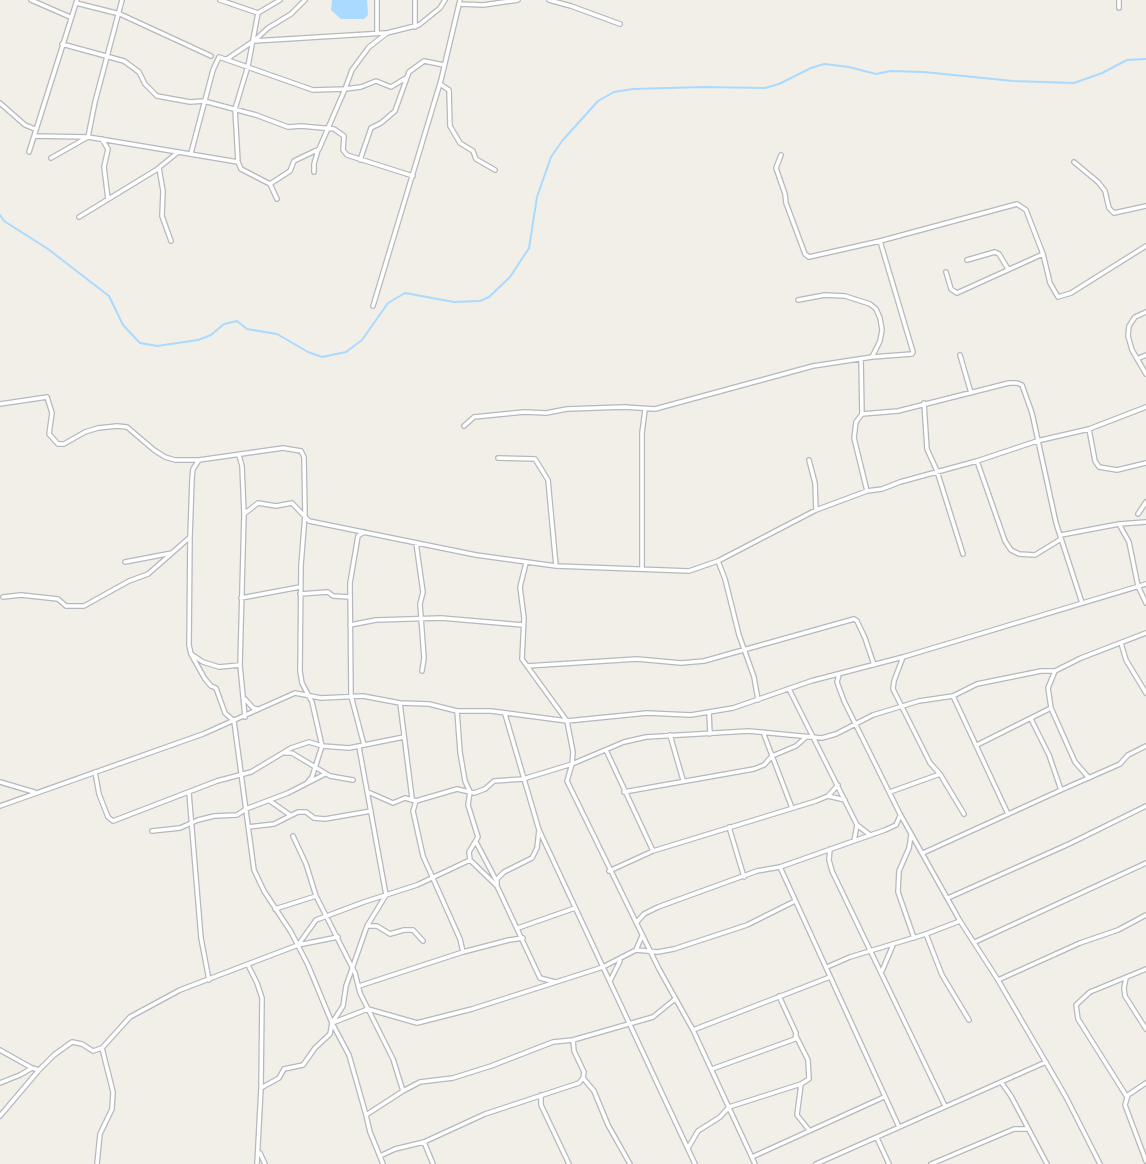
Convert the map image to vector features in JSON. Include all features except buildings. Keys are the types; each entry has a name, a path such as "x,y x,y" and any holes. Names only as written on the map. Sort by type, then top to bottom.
{"street":[{"path":"31,0 70,17"},
{"path":"51,158 88,137 122,0"},
{"path":"220,0 258,13"},
{"path":"258,13 280,0"},
{"path":"226,59 291,14 305,0"},
{"path":"377,0 377,33"},
{"path":"415,0 415,27"},
{"path":"254,41 387,33 415,27 440,8 445,0"},
{"path":"373,306 440,84 459,2 483,5 517,0"},
{"path":"549,0 620,24"},
{"path":"1119,0 1119,8"},
{"path":"29,152 76,1 120,13 211,56"},
{"path":"258,13 254,41 235,109 239,162 241,169 270,184 277,199"},
{"path":"314,172 319,149 352,69 369,47 387,33"},
{"path":"62,44 124,61 139,72 145,84 158,96 190,102 204,101 288,127 328,128 344,136 343,150 347,155 413,176"},
{"path":"191,153 219,57 313,90 361,87 376,81 391,88 406,78"},
{"path":"360,160 371,128 381,124 395,111 409,72 424,61 444,65"},
{"path":"440,84 449,90 450,127 460,143 473,151 476,159 495,170"},
{"path":"0,103 25,125 35,130"},
{"path":"34,136 88,137 239,162"},
{"path":"102,139 108,149 104,167 108,199"},
{"path":"270,184 290,170 294,161 319,149"},
{"path":"79,217 179,152"},
{"path":"781,155 776,168 786,204 805,254 814,257 1017,204 1026,210 1054,293 1063,297 1146,247"},
{"path":"1074,162 1105,191 1109,208 1114,214 1146,206"},
{"path":"159,167 163,191 162,216 171,241"},
{"path":"464,426 474,417 524,412 624,407 645,410 665,407 813,366 912,354 914,352 880,241"},
{"path":"967,260 995,252 1008,269"},
{"path":"946,272 951,289 957,293 1043,254"},
{"path":"797,300 825,295 845,296 870,304 876,309 882,330 872,357"},
{"path":"1146,312 1135,317 1129,326 1128,336 1146,374"},
{"path":"960,355 971,393"},
{"path":"1137,359 1146,355"},
{"path":"861,359 862,414 856,422 854,438 867,491"},
{"path":"862,414 898,411 1009,383 1022,385 1032,413 1046,485 1082,603"},
{"path":"0,404 47,397 52,413 49,434 53,442 58,444 64,444 98,428 117,426 127,427 154,450 176,460 199,460 283,447 300,450 304,457 305,515 300,587 300,671 322,746 312,777 307,783"},
{"path":"924,403 927,449 937,471 963,554"},
{"path":"244,514 258,503 276,506 292,503 309,521 526,563 689,571 718,561 816,510 867,491 977,461 1037,440 1089,429 1146,407"},
{"path":"642,568 642,433 645,410"},
{"path":"1089,429 1095,461 1099,467 1117,470 1146,463"},
{"path":"239,455 244,514 240,665 245,717"},
{"path":"498,458 535,459 548,480 556,566"},
{"path":"199,460 193,469 192,479 191,654 205,679 216,688 225,713 234,721 254,870 298,944 349,1055 370,1132 383,1164"},
{"path":"808,460 815,482 816,510"},
{"path":"977,461 1005,541 1019,554 1035,555 1061,537 1119,524 1146,522"},
{"path":"1138,514 1146,502"},
{"path":"1119,524 1132,553 1138,586 1146,603"},
{"path":"261,1088 279,1078 285,1069 303,1065 315,1048 330,1034 332,1023 343,1006 346,986 367,926 386,894 351,696 351,568 358,536 364,532"},
{"path":"3,597 21,595 58,599 66,606 84,606 128,581 148,574 190,537"},
{"path":"416,543 424,592 419,604 424,657 422,671"},
{"path":"125,562 172,553"},
{"path":"718,561 754,677 758,700"},
{"path":"526,563 520,587 522,654 527,666 567,721 572,741 572,764 567,781 610,871 693,1030 755,1164"},
{"path":"0,806 245,717 295,693 321,698 363,696 400,703 429,704 457,711 491,711 567,721 647,713 684,716 733,708 1146,584"},
{"path":"241,598 300,587"},
{"path":"300,594 328,592 333,596 350,597"},
{"path":"350,625 376,620 461,619 523,625"},
{"path":"527,666 638,659 681,663 704,661 854,619 858,621 874,665"},
{"path":"368,792 390,803 457,789 470,792 485,789 494,782 523,779 572,764 632,740 670,735 763,732 813,738 836,734 864,718 919,701 953,696 970,687 996,680 1055,671 1146,633"},
{"path":"1121,643 1126,660 1146,693"},
{"path":"191,654 203,662 219,667 240,665"},
{"path":"903,657 893,685 930,762 964,814"},
{"path":"1055,671 1048,688 1051,708 1075,762 1089,778"},
{"path":"839,674 836,682 900,814 960,921 1046,1062 1100,1164"},
{"path":"789,689 857,825 870,835"},
{"path":"953,696 1008,814"},
{"path":"244,697 258,710"},
{"path":"400,703 414,800 413,814 423,856 460,939 463,952"},
{"path":"977,745 1051,708"},
{"path":"457,711 460,752 470,792 468,805 478,837 469,852 470,860 497,884"},
{"path":"709,712 710,734"},
{"path":"505,714 540,830 695,1164"},
{"path":"1031,719 1049,755 1061,790"},
{"path":"763,732 792,808"},
{"path":"670,735 683,780"},
{"path":"95,772 99,794 108,817 113,821 217,781 240,776 309,742 322,746 361,746 404,737"},
{"path":"624,792 754,769 764,765 772,756 796,746 805,737"},
{"path":"922,853 1120,764 1128,755 1146,746"},
{"path":"606,750 653,851"},
{"path":"285,752 292,753 325,774 353,780"},
{"path":"152,831 180,828 215,816 237,815 325,774"},
{"path":"890,792 940,774"},
{"path":"0,782 36,793"},
{"path":"610,871 653,851 828,796 838,785"},
{"path":"189,793 201,938 209,980"},
{"path":"828,796 845,800"},
{"path":"270,801 290,815"},
{"path":"948,898 1069,845 1146,806"},
{"path":"248,827 274,824 290,815 306,812 314,818 325,819 371,811"},
{"path":"637,922 652,909 896,825 900,814"},
{"path":"854,841 857,825"},
{"path":"729,827 744,877"},
{"path":"497,884 497,879 504,872 533,858 540,830"},
{"path":"911,833 909,848 899,871 898,892 914,938"},
{"path":"293,836 306,864 316,896 338,937 368,1009 393,1059 402,1091"},
{"path":"476,842 540,978"},
{"path":"830,849 832,871 945,1106"},
{"path":"298,944 316,920 417,885 470,860"},
{"path":"975,942 1146,863"},
{"path":"780,867 900,1127"},
{"path":"275,909 316,896"},
{"path":"636,950 652,952 674,949 735,929 795,901"},
{"path":"517,928 575,908"},
{"path":"998,980 1080,943 1118,930 1146,915"},
{"path":"826,967 960,921"},
{"path":"367,926 377,926 390,934 413,930 423,941"},
{"path":"332,1023 368,1009 417,1023 472,1009 603,967 636,950 643,934"},
{"path":"926,934 942,975 969,1020"},
{"path":"0,1116 39,1070 72,1042 82,1044 93,1051 102,1048 130,1017 180,990 298,944 338,937"},
{"path":"359,986 463,952 523,938"},
{"path":"882,971 893,945"},
{"path":"610,981 621,959"},
{"path":"248,965 262,998 257,1164"},
{"path":"1146,969 1090,992 1076,1005 1079,1020 1127,1097 1126,1111 1146,1161"},
{"path":"693,1030 831,977"},
{"path":"540,978 555,982"},
{"path":"534,989 540,978"},
{"path":"1126,978 1125,996 1146,1029"},
{"path":"688,1147 698,1131 720,1117 729,1107 802,1084 809,1079 808,1060 779,996"},
{"path":"366,1115 420,1082 453,1078 553,1042 573,1040 653,1017 676,999"},
{"path":"712,1069 794,1041 796,1036"},
{"path":"380,1156 395,1149 424,1142 485,1114 579,1083 584,1072 574,1051 573,1040"},
{"path":"97,1164 100,1134 112,1109 113,1092 102,1048"},
{"path":"0,1050 39,1070"},
{"path":"816,1164 1046,1062"},
{"path":"0,1083 20,1076 32,1068"},
{"path":"583,1078 594,1091 608,1125 630,1164"},
{"path":"1001,1082 1047,1164"},
{"path":"1127,1097 1146,1083"},
{"path":"802,1084 797,1115 809,1130"},
{"path":"541,1095 541,1105 569,1164"},
{"path":"752,1157 885,1097"},
{"path":"931,1164 1014,1129 1028,1129"},
{"path":"877,1138 889,1164"},
{"path":"424,1142 433,1164"},
{"path":"259,1150 265,1164"}],"water":[{"path":"332,0 367,0 368,15 364,19 341,19 331,10"}],"waterway":[{"path":"0,215 4,221 48,249 109,296 123,325 140,343 157,346 198,340 211,335 224,324 237,321 247,329 277,334 322,357 346,352 362,340 388,303 405,293 454,302 480,301 489,297 510,277 529,248 537,197 551,157 598,101 614,92 703,87 765,88 824,64 876,74 891,71 924,72 1013,81 1074,83 1127,60 1146,59"}]}
